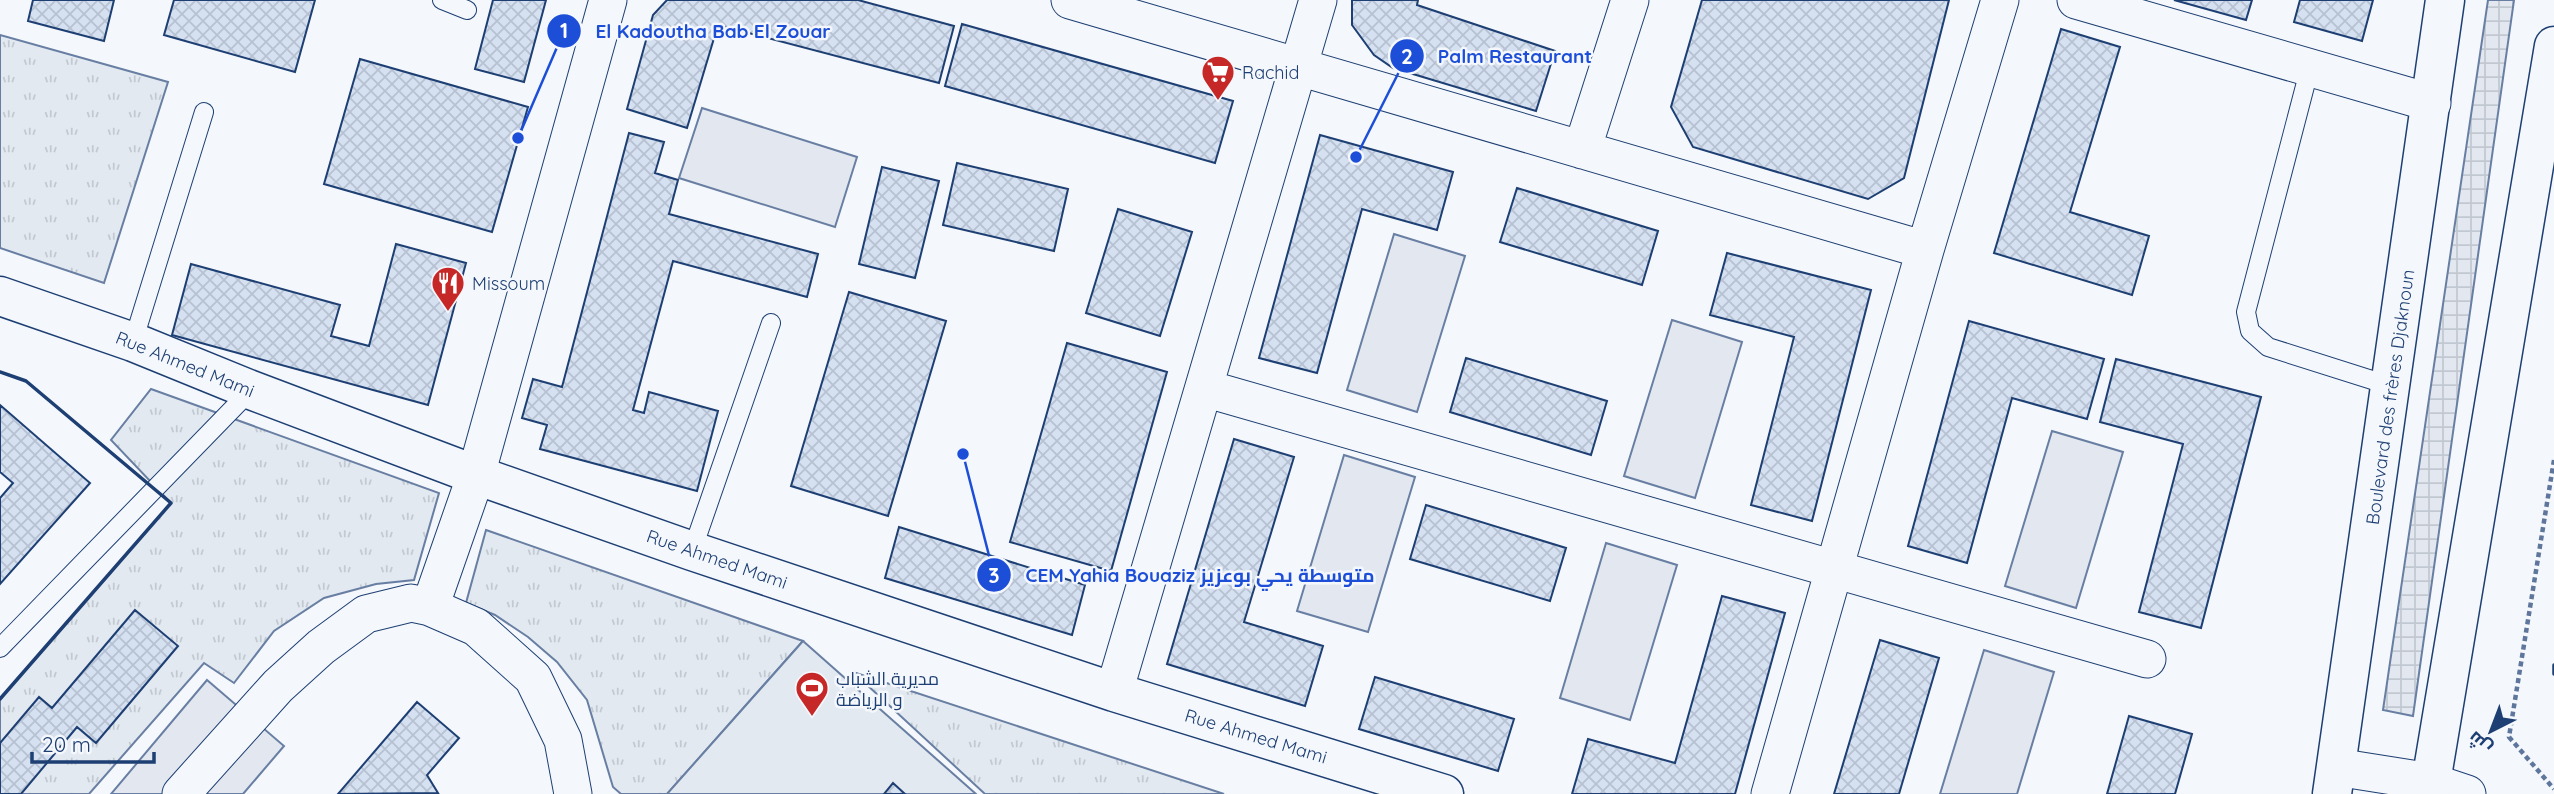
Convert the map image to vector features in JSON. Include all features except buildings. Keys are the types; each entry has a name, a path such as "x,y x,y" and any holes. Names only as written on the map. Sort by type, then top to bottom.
{"street":[{"path":"430,607 476,475 608,0"},
{"path":"1070,0 1925,250"},
{"path":"1114,692 1318,0"},
{"path":"1582,150 1630,0"},
{"path":"1770,794 1925,250 2000,0"},
{"path":"2077,0 2432,103"},
{"name":"Boulevard des frères Djaknoun","path":"2334,780 2445,0"},
{"path":"2430,788 2554,46"},
{"name":"Rue Ahmed Mami","path":"0,296 133,342 476,475 692,551 1403,788 1444,794"},
{"path":"1203,388 2147,659"},
{"path":"181,794 278,686 321,647 366,614 411,603 430,607 477,627 533,678 563,740 573,794"},
{"path":"2334,780 2467,794"}],"lane":[{"path":"442,0 467,10"},
{"path":"2311,67 2246,312 2250,331 2268,347 2392,386"},
{"path":"133,342 204,112"},
{"path":"692,551 771,323"},
{"path":"0,648 251,390"}],"path":[{"path":"2554,460 2509,737 2554,789"}],"green space":[{"path":"0,35 168,82 104,283 0,248"},
{"path":"151,389 439,493 414,580 376,584 324,598 274,631 234,683 204,663 89,794 0,794 0,699 171,503 111,440"},
{"path":"486,530 803,641 667,794 621,794 613,787 587,700 557,662 528,637 495,615 466,603"},
{"name":"مديرية الشباب و الرياضة","path":"803,641 976,794 667,794"},
{"path":"853,672 1224,794 985,794"}],"shaded area":[{"path":"2488,0 2514,0 2413,716 2383,710"},
{"path":"702,108 857,157 835,227 679,178"},
{"path":"1394,234 1465,256 1417,412 1347,390"},
{"path":"1672,320 1742,342 1695,498 1624,476"},
{"path":"2052,431 2123,452 2076,608 2005,586"},
{"path":"1344,455 1415,477 1368,632 1297,611"},
{"path":"1606,543 1677,565 1630,720 1560,698"},
{"path":"1984,650 2054,672 2017,794 1940,794"},
{"path":"207,680 284,746 243,794 111,794"}],"wall":[{"path":"0,372 26,381 171,503 0,699"},
{"path":"2554,665 2554,674"}],"place":[{"name":"Rachid","path":"1218,102"},
{"name":"El Kadoutha Bab El Zouar","path":"518,138"},
{"name":"Palm Restaurant","path":"1356,157"},
{"name":"Missoum","path":"448,313"},
{"name":"CEM Yahia Bouaziz متوسطة يحي بوعزيز","path":"963,454"},
{"name":"مديرية الشباب و الرياضة","path":"812,718"}]}
